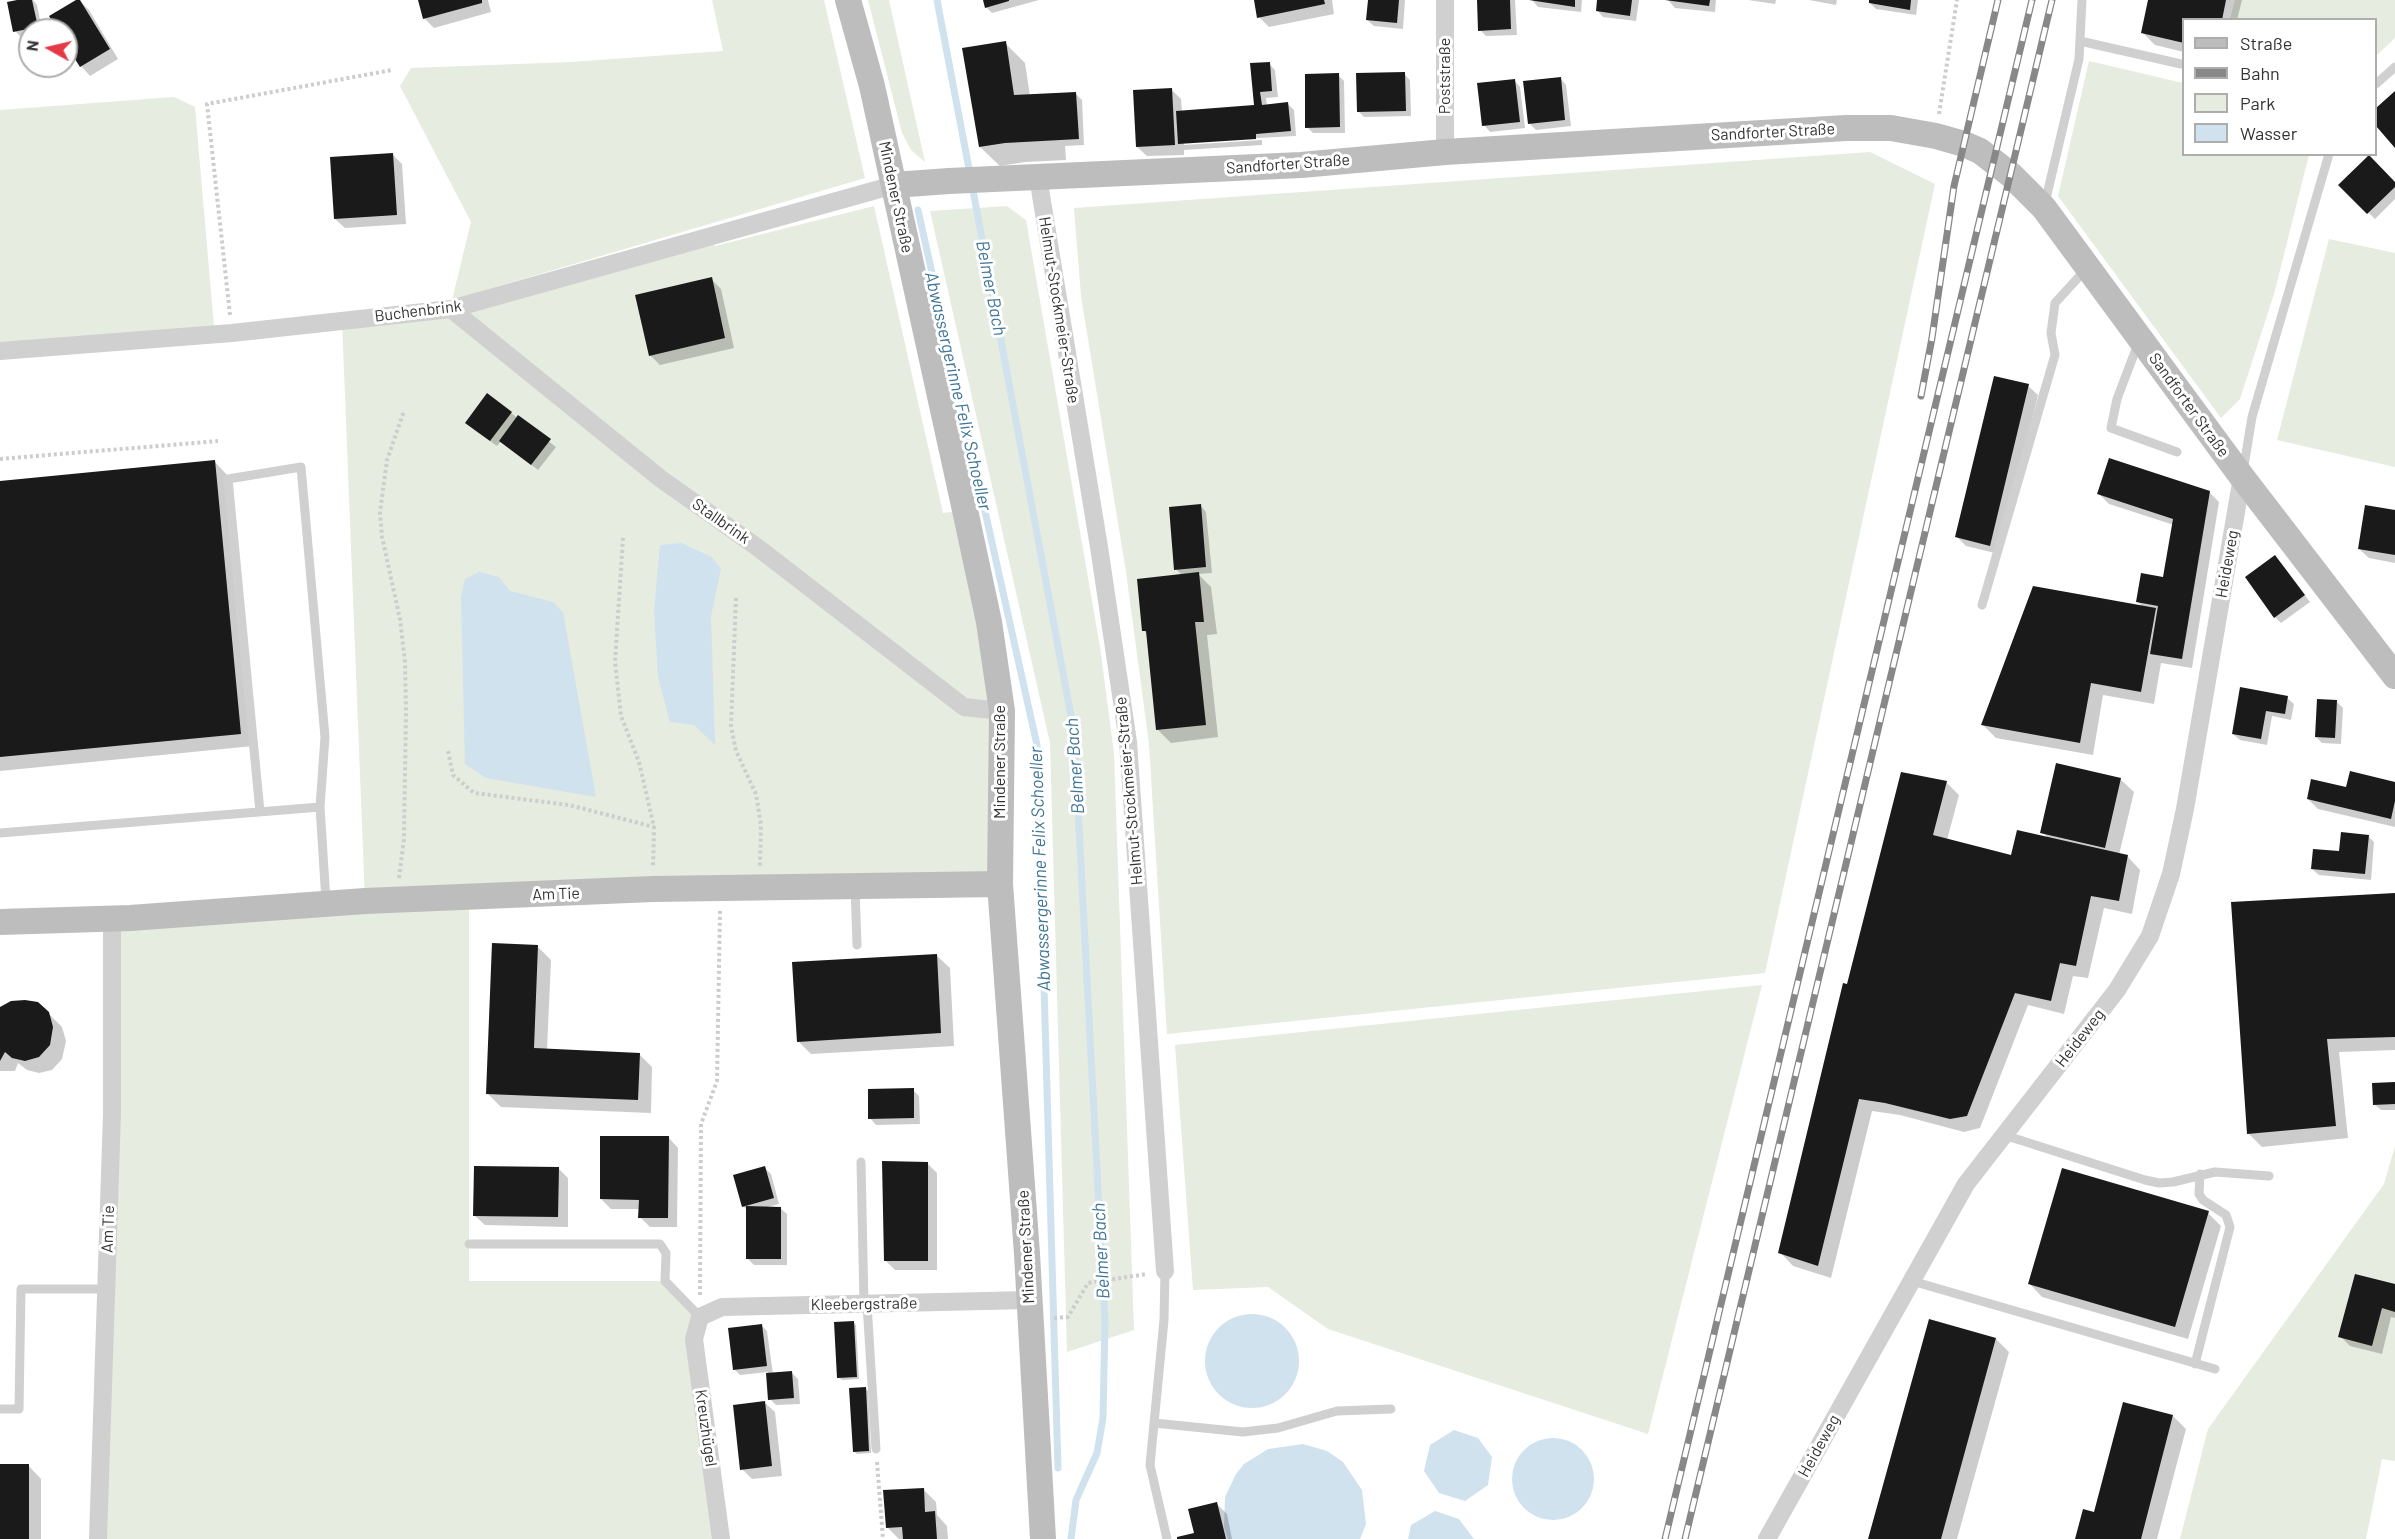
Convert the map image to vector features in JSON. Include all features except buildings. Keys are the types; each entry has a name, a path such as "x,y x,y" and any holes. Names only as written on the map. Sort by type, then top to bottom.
{"street":[{"name":"Mindener Straße","path":"848,0 872,87 989,622 1002,711 1000,884 1029,1300 1042,1539"},
{"name":"Poststraße","path":"1445,0 1445,152"},
{"name":"Sandforter Straße","path":"894,185 1301,165 1445,152 1846,128 1891,128 1936,136 1980,151 2011,175 2044,208 2242,477 2395,676"},
{"name":"Helmut-Stockmeier-Straße","path":"1038,177 1099,547 1128,742 1165,1271"},
{"name":"Buchenbrink","path":"0,351 232,333 451,309 894,185"},
{"name":"Stallbrink","path":"451,309 661,479 757,547 964,707 1002,711"},
{"name":"Heideweg","path":"1767,1539 1966,1184 2117,990 2150,936 2171,874 2185,809 2242,477"},
{"name":"Am Tie","path":"0,922 112,919 397,899 720,888 1000,884"},
{"name":"Am Tie","path":"98,1539 112,1113 112,919"},
{"name":"Kleebergstraße","path":"700,1317 722,1307 1029,1300"},
{"name":"Kreuzhügel","path":"700,1317 694,1339 721,1539"}],"lane":[{"path":"2044,208 2079,59 2082,0"},
{"path":"2080,41 2181,64"},
{"path":"2377,83 2395,67"},
{"path":"2242,477 2252,417 2328,156"},
{"path":"1982,605 2055,355 2050,333 2055,303 2088,268"},
{"path":"2140,339 2117,399 2110,428 2177,452"},
{"path":"260,812 228,479 301,466 325,737 320,807 327,904"},
{"path":"0,833 320,807"},
{"path":"855,886 857,945"},
{"path":"2004,1135 2145,1180 2173,1182 2215,1172 2269,1176"},
{"path":"861,1162 865,1304 876,1449"},
{"path":"2195,1364 2230,1227 2226,1215 2203,1200 2199,1194 2200,1174"},
{"path":"470,1244 660,1244 666,1253 665,1281 700,1317"},
{"path":"1165,1271 1164,1320 1150,1465 1167,1539"},
{"path":"1912,1281 2215,1369"},
{"path":"0,1409 18,1409 21,1289 106,1289"},
{"path":"1154,1423 1243,1432 1278,1428 1337,1411 1391,1409"}],"path":[{"path":"1936,136 1957,0"},
{"path":"232,333 207,104 392,70"},
{"path":"397,899 404,839 405,662 400,619 382,537 380,512 387,460 404,411"},
{"path":"0,459 218,441"},
{"path":"623,538 615,663 621,716 639,762 654,827 653,890"},
{"path":"736,598 731,726 736,751 756,794 761,825 760,888"},
{"path":"448,752 453,775 474,793 568,805 654,827"},
{"path":"700,1317 701,1124 717,1081 720,888"},
{"path":"1046,1319 1068,1317 1088,1283 1165,1271"},
{"path":"876,1449 883,1539"}],"green space":[{"path":"712,0 824,0 865,178 452,300 471,222 400,86 411,68 571,62 723,51"},
{"path":"868,0 889,0 925,162 911,150 902,133"},
{"path":"2235,0 2395,0 2395,38 2377,55 2377,18 2230,18"},
{"path":"2089,61 2182,83 2182,156 2309,156 2274,294 2240,399 2221,418 2058,196"},
{"path":"174,97 195,107 214,327 0,345 0,110"},
{"path":"1870,152 1935,184 1765,973 1167,1034 1149,744 1126,572 1081,296 1074,208"},
{"path":"874,206 943,513 965,510 989,622 1000,884 469,898 469,1281 665,1281 700,1317 721,1539 97,1539 112,919 365,901 342,320 451,309 712,236 715,246"},
{"path":"1007,206 1026,220 1100,647 1114,753 1134,1330 1067,1352 1050,743 930,211"},
{"path":"2329,239 2395,253 2395,467 2277,440"},
{"path":"1762,985 1648,1434 1328,1329 1268,1287 1193,1290 1175,1045"},
{"path":"2395,1146 2395,1461 2382,1459 2366,1539 2180,1539 2208,1429 2384,1184"}],"water":[{"path":"681,543 712,557 721,569 711,616 715,745 694,725 670,722 658,677 654,611 660,545"},
{"path":"479,572 499,577 510,591 553,602 563,612 596,797 486,778 465,764 461,597 465,579"},
{"path":"1252,1314 1270,1317 1285,1328 1296,1343 1299,1361 1296,1379 1285,1394 1270,1405 1252,1408 1234,1405 1219,1394 1208,1379 1205,1361 1208,1343 1219,1328 1234,1317"},
{"path":"1454,1430 1478,1438 1492,1457 1488,1485 1465,1501 1439,1493 1424,1471 1430,1445"},
{"path":"1553,1438 1569,1441 1582,1450 1591,1463 1594,1479 1591,1495 1582,1508 1569,1517 1553,1520 1537,1517 1524,1508 1515,1495 1512,1479 1515,1463 1524,1450 1537,1441"},
{"path":"1303,1444 1327,1451 1343,1462 1362,1490 1366,1524 1360,1539 1228,1539 1224,1527 1225,1497 1236,1474 1244,1464 1268,1449"},
{"path":"1435,1511 1459,1519 1474,1539 1408,1539 1411,1525"}],"waterway":[{"name":"Belmer Bach","path":"937,0 970,174"},
{"name":"Belmer Bach","path":"972,185 1074,732 1105,1322 1103,1418 1097,1453 1076,1500 1071,1539"},
{"name":"Abwassergerinne Felix Schoeller","path":"918,210 1037,745 1058,1468"}],"railway":[{"path":"1921,396 1932,338 1954,186 1998,0"},
{"path":"1665,1539 2032,0"},
{"path":"1685,1539 2052,0"}]}
